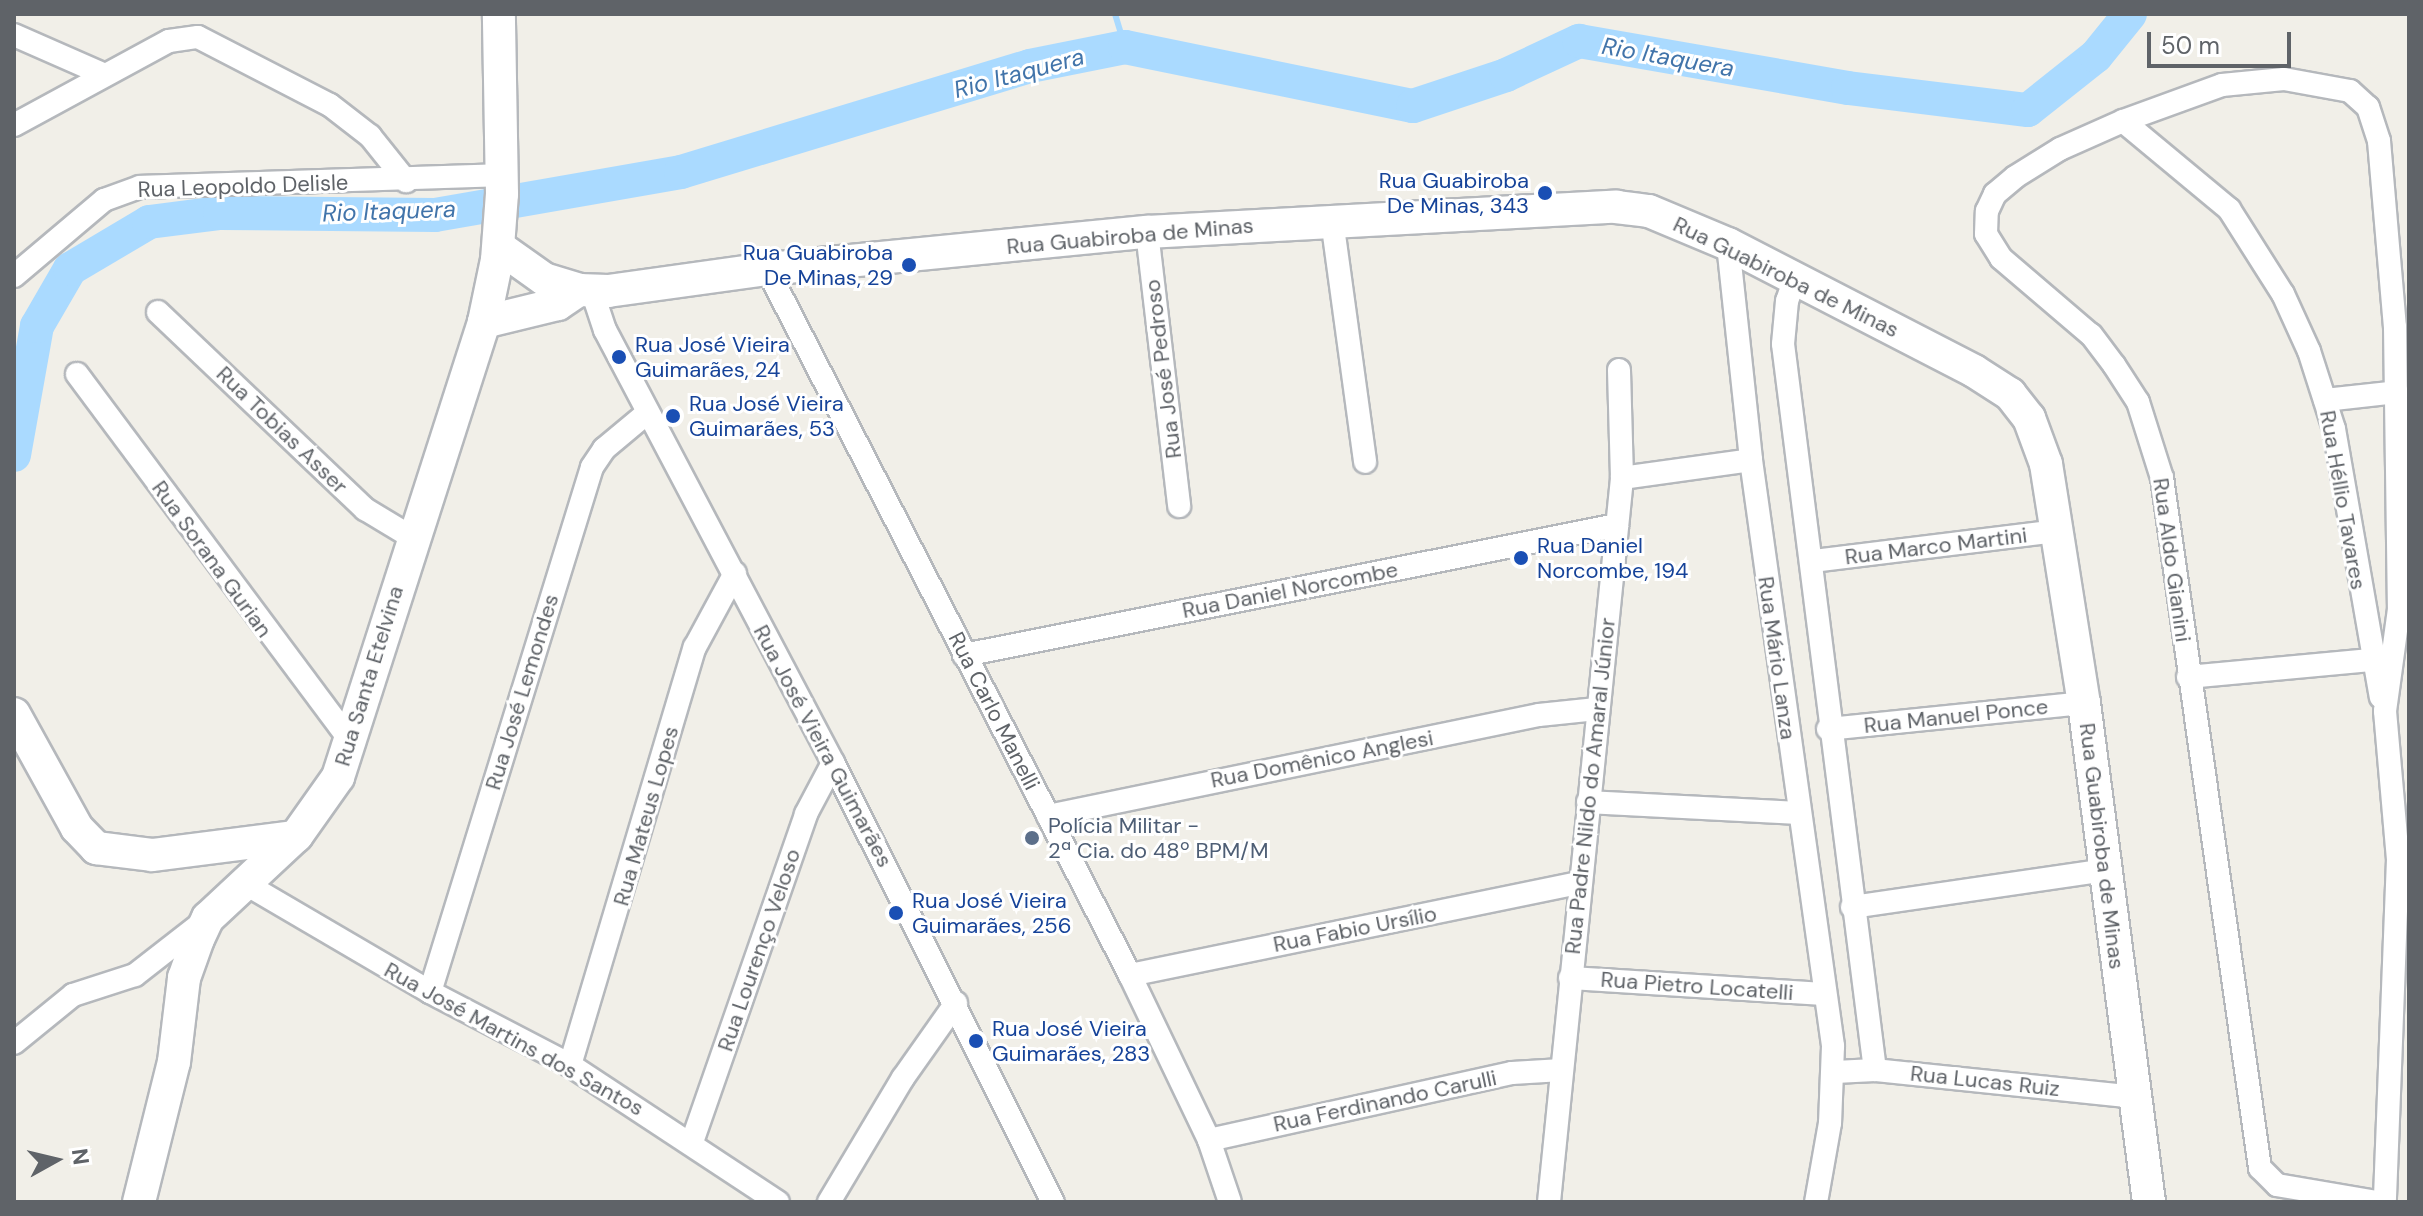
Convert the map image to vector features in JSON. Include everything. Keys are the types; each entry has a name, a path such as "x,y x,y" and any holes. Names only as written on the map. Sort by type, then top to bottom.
{"street":[{"name":"Rua Santa Etelvina","path":"139,1202 174,1062 184,978 208,918 295,837 338,777 484,322 499,240 502,184 499,14"},
{"path":"14,35 103,74"},
{"path":"14,125 103,74 169,41 198,37 330,105 370,136 406,181"},
{"name":"Rua Aldo Gianini","path":"2377,1202 2277,1185 2260,1168 2162,478 2138,402 2091,335 2001,258 1986,234 1995,194 2015,177 2060,149 2123,121 2222,85 2284,79 2318,83 2362,98 2377,123 2397,392 2399,609 2385,711 2398,859 2385,1202"},
{"name":"Rua Héllio Tavares","path":"2123,121 2229,209 2283,294 2325,400 2385,711"},
{"name":"Rua Leopoldo Delisle","path":"14,276 104,200 129,189 406,181 502,184"},
{"name":"Rua Guabiroba de Minas","path":"499,240 533,274 585,290 1147,232 1616,207 1649,211 1728,244 2010,394 2038,433 2059,531 2149,1202"},
{"path":"1332,220 1365,462"},
{"name":"Rua José Pedroso","path":"1147,232 1179,506"},
{"name":"Rua Mário Lanza","path":"1728,244 1751,460 1835,1072 1816,1202"},
{"name":"Rua Carlo Manelli","path":"767,269 1130,975 1209,1140 1230,1202"},
{"name":"Rua Mário Lanza","path":"1795,278 1787,301 1783,344 1813,561 1828,729 1875,1070"},
{"path":"484,322 558,304 585,290"},
{"name":"Rua José Vieira Guimarães","path":"585,290 833,763 956,1003 1053,1202"},
{"name":"Rua Tobias Asser","path":"158,312 365,509 413,538"},
{"name":"Rua Padre Nildo do Amaral Júnior","path":"1549,1202 1622,478 1619,370"},
{"name":"Rua Sorana Gurian","path":"77,374 350,740"},
{"path":"2325,400 2397,392"},
{"name":"Rua José Lemondes","path":"430,992 592,467 604,449 647,413"},
{"path":"1622,478 1751,460"},
{"name":"Rua Daniel Norcombe","path":"964,655 1617,525"},
{"name":"Rua Marco Martini","path":"1813,561 2059,531"},
{"name":"Rua Mateus Lopes","path":"570,1065 695,647 735,573"},
{"path":"2188,677 2373,660"},
{"name":"Rua Manuel Ponce","path":"1828,729 2084,703"},
{"name":"Rua Domênico Anglesi","path":"1048,816 1539,715 1597,709"},
{"path":"14,714 77,828 96,848 152,855 295,837"},
{"name":"Rua Lourenço Veloso","path":"692,1142 806,814 833,763"},
{"path":"1588,802 1798,813"},
{"path":"1852,907 2106,870"},
{"name":"Rua Fabio Ursílio","path":"1130,975 1580,883"},
{"name":"Rua José Martins dos Santos","path":"246,884 430,992 570,1065 692,1142 778,1202"},
{"path":"14,1043 73,995 135,975 208,918"},
{"name":"Rua Pietro Locatelli","path":"1570,978 1824,994"},
{"path":"829,1202 903,1078 956,1003"},
{"name":"Rua Ferdinando Carulli","path":"1209,1140 1512,1073 1562,1070"},
{"name":"Rua Lucas Ruiz","path":"1835,1072 1875,1070 2135,1097"}],"waterway":[{"path":"1115,14 1125,47"},
{"name":"Rio Itaquera","path":"14,455 37,326 70,269 149,222 220,213 435,215 681,172 1030,66 1125,47 1413,106 1506,75 1579,41 1848,88 2028,110 2096,56 2130,14"}],"place":[{"name":"Rua Guabiroba De Minas, 343","path":"1545,193"},
{"name":"Rua Guabiroba De Minas, 29","path":"909,265"},
{"name":"Rua José Vieira Guimarães, 24","path":"619,357"},
{"name":"Rua José Vieira Guimarães, 53","path":"673,416"},
{"name":"Rua Daniel Norcombe, 194","path":"1521,558"},
{"name":"Polícia Militar - 2ª Cia. do 48º BPM/M","path":"1032,838"},
{"name":"Rua José Vieira Guimarães, 256","path":"896,913"},
{"name":"Rua José Vieira Guimarães, 283","path":"976,1041"}]}
